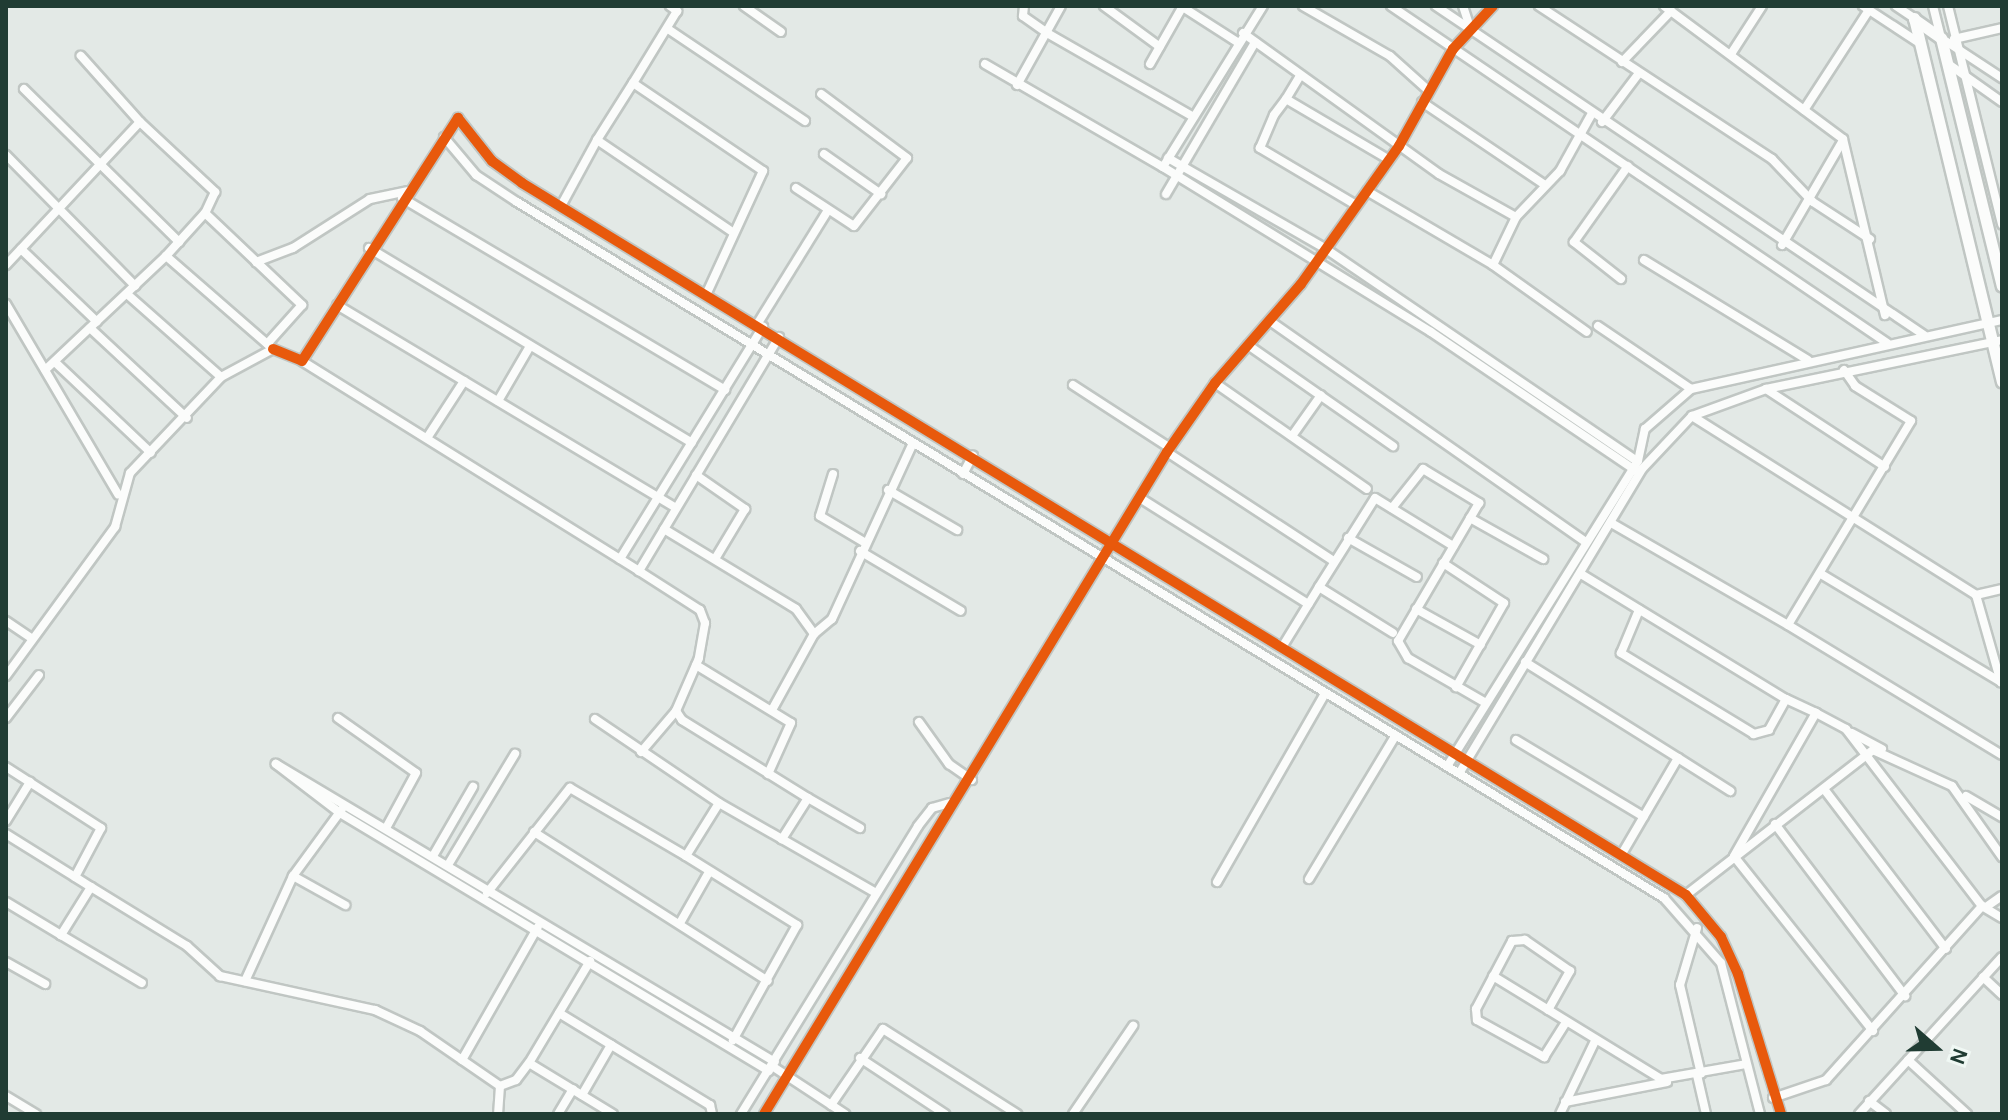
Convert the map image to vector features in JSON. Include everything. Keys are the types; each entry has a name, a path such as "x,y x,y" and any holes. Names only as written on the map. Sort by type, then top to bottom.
{"street":[{"path":"744,6 781,32"},
{"path":"1024,6 1023,16 1047,33 1192,116"},
{"path":"1017,85 1061,6"},
{"path":"1104,6 1160,47"},
{"path":"1150,64 1182,6 1237,42"},
{"path":"1163,167 1237,42 1263,6"},
{"path":"1303,6 1390,56 1429,91"},
{"path":"1391,6 1887,343"},
{"path":"1436,6 1885,315 1925,336"},
{"path":"1463,6 1470,29"},
{"path":"764,1114 949,803 972,780 1118,542 1169,450 1215,383 1317,262 1399,146 1453,49 1493,6"},
{"path":"1539,6 1772,159 1813,202 1870,239"},
{"path":"1731,54 1762,6"},
{"path":"1896,6 1912,12 1941,38 2002,78"},
{"path":"1933,6 2002,286"},
{"path":"1948,6 1954,39 1973,83 2002,224"},
{"path":"561,206 597,140 668,29 675,8"},
{"path":"1804,110 1866,8 2001,101"},
{"path":"1622,62 1674,9 1843,139 1870,239 1885,315"},
{"path":"1912,12 1989,322 1998,341 2002,381"},
{"path":"1954,39 2002,28"},
{"path":"668,29 805,121"},
{"path":"1243,33 1299,77 1399,146 1516,217"},
{"path":"1166,194 1255,42"},
{"path":"45,370 57,364 166,256 205,213 215,192 140,122 81,56"},
{"path":"985,64 1163,167 1639,467"},
{"path":"1602,122 1639,73"},
{"path":"1299,77 1260,148 1356,205"},
{"path":"633,83 761,164 762,178 731,231 707,293"},
{"path":"24,89 179,242"},
{"path":"796,188 854,226 881,194 906,155 821,94"},
{"path":"1286,99 1388,159"},
{"path":"1422,102 1545,185"},
{"path":"1493,265 1516,217 1545,185 1582,135 1591,115"},
{"path":"302,361 369,248 458,118 492,161 561,206 1118,542 1686,895 1721,937 1738,974 1773,1098 1781,1114"},
{"path":"6,265 140,122"},
{"path":"444,137 476,175 517,202 1105,563 1324,695 1460,772 1664,898 1697,928 1721,963 1760,1114"},
{"path":"1782,245 1813,202 1843,139"},
{"path":"597,140 731,231"},
{"path":"824,154 881,194"},
{"path":"6,155 135,286"},
{"path":"1168,158 1326,249 1639,467"},
{"path":"1621,279 1574,242 1628,166"},
{"path":"1367,191 1493,265 1587,332"},
{"path":"256,262 293,248 370,199 404,195 725,390"},
{"path":"620,559 754,345 760,325 828,210"},
{"path":"6,676 10,659 115,527 118,494 151,453 187,418 221,377 270,346 303,309 205,213"},
{"path":"369,248 692,443"},
{"path":"21,249 187,418"},
{"path":"166,256 270,346 302,361 700,610 705,623 696,665 676,711 641,752"},
{"path":"1644,260 1808,360"},
{"path":"127,294 221,377"},
{"path":"6,304 118,494"},
{"path":"337,305 676,508"},
{"path":"1460,772 1525,662 1613,524 1639,467 1645,429 1691,389 1808,360 2002,320"},
{"path":"1270,321 1586,542"},
{"path":"1598,326 1691,389"},
{"path":"639,571 779,337"},
{"path":"1448,765 1586,542 1639,467 1692,416 1766,389 1844,370 1998,341"},
{"path":"1248,345 1393,446"},
{"path":"498,401 530,346"},
{"path":"57,364 151,453"},
{"path":"1788,625 1885,467 1909,417 1855,386 1844,370"},
{"path":"427,438 464,381"},
{"path":"1215,383 1367,489"},
{"path":"1073,385 1332,560"},
{"path":"1766,389 1885,467"},
{"path":"1292,436 1321,395"},
{"path":"1692,416 1852,522 1976,595 2002,684"},
{"path":"772,710 814,634 832,619 862,546 913,443"},
{"path":"963,474 973,455"},
{"path":"1392,508 1427,469 1479,503 1416,609 1399,649 1486,703"},
{"path":"833,474 820,516 961,611"},
{"path":"696,475 745,509 715,559"},
{"path":"888,490 957,530"},
{"path":"1140,498 1308,604"},
{"path":"1284,644 1332,560 1375,498 1453,546"},
{"path":"1470,518 1543,559"},
{"path":"1613,524 1788,625 2002,755"},
{"path":"664,529 796,609 814,634"},
{"path":"1348,538 1417,577"},
{"path":"1443,563 1504,603 1456,687"},
{"path":"1581,574 1786,699 1846,729 2002,817"},
{"path":"1821,574 2002,684"},
{"path":"1319,587 1393,633"},
{"path":"1976,595 2002,589"},
{"path":"1416,609 1481,645"},
{"path":"1639,610 1621,653 1709,707 1761,736 1786,699"},
{"path":"6,621 30,637"},
{"path":"1525,662 1730,791"},
{"path":"696,665 772,710 791,730 768,774"},
{"path":"6,718 39,675"},
{"path":"1217,882 1324,695"},
{"path":"676,711 768,774 860,828"},
{"path":"1734,856 1816,713"},
{"path":"338,718 416,773 386,828"},
{"path":"595,719 719,803 876,893"},
{"path":"919,722 949,764 972,780"},
{"path":"1846,729 1984,907 2002,918"},
{"path":"1309,879 1396,735"},
{"path":"1516,740 1644,817"},
{"path":"1686,895 1865,755 1882,750"},
{"path":"448,865 515,754"},
{"path":"1622,854 1678,758"},
{"path":"773,1067 734,1038 541,919 276,764 340,813 728,1047 788,1075 842,1113"},
{"path":"6,767 101,828 75,877"},
{"path":"6,821 30,782"},
{"path":"433,856 473,787"},
{"path":"483,900 570,788 686,856 708,874 797,925 728,1047"},
{"path":"1824,789 1946,949"},
{"path":"1961,794 2002,857"},
{"path":"782,839 808,798"},
{"path":"245,981 293,876 346,803"},
{"path":"686,856 719,803"},
{"path":"741,1114 773,1067 876,893 932,808 949,803"},
{"path":"1775,824 1905,996"},
{"path":"534,832 768,981"},
{"path":"6,834 187,946 220,976 375,1010 462,1060 500,1086"},
{"path":"1734,856 1873,1031"},
{"path":"680,923 708,874"},
{"path":"293,876 345,905"},
{"path":"61,935 91,887"},
{"path":"1773,1098 1826,1080 1984,907 2002,896"},
{"path":"6,902 142,983"},
{"path":"462,1060 541,919"},
{"path":"1697,928 1680,985 1706,1114"},
{"path":"1548,1010 1570,971 1525,940 1508,944 1476,1009 1482,1024 1544,1057 1566,1022"},
{"path":"500,1086 516,1080 529,1063 596,954"},
{"path":"1859,1114 2002,957"},
{"path":"6,962 45,984"},
{"path":"1493,976 1595,1041 1669,1081"},
{"path":"1983,977 2002,995"},
{"path":"559,1013 710,1105 712,1114"},
{"path":"1073,1114 1133,1026"},
{"path":"831,1105 860,1058 886,1029 1017,1114"},
{"path":"1560,1114 1595,1041"},
{"path":"558,1114 611,1045"},
{"path":"860,1058 945,1114"},
{"path":"1908,1060 1967,1114"},
{"path":"529,1063 613,1114"},
{"path":"1565,1102 1746,1064"},
{"path":"498,1114 500,1086"},
{"path":"6,1096 36,1114"},
{"path":"1869,1101 1886,1114"}],"cycle path":[{"path":"764,1114 1167,452 1215,383 1301,284 1399,146 1453,49 1493,6"},
{"path":"273,349 302,361 458,118 492,161 522,183 1686,895 1721,937 1738,974 1781,1114"}]}
